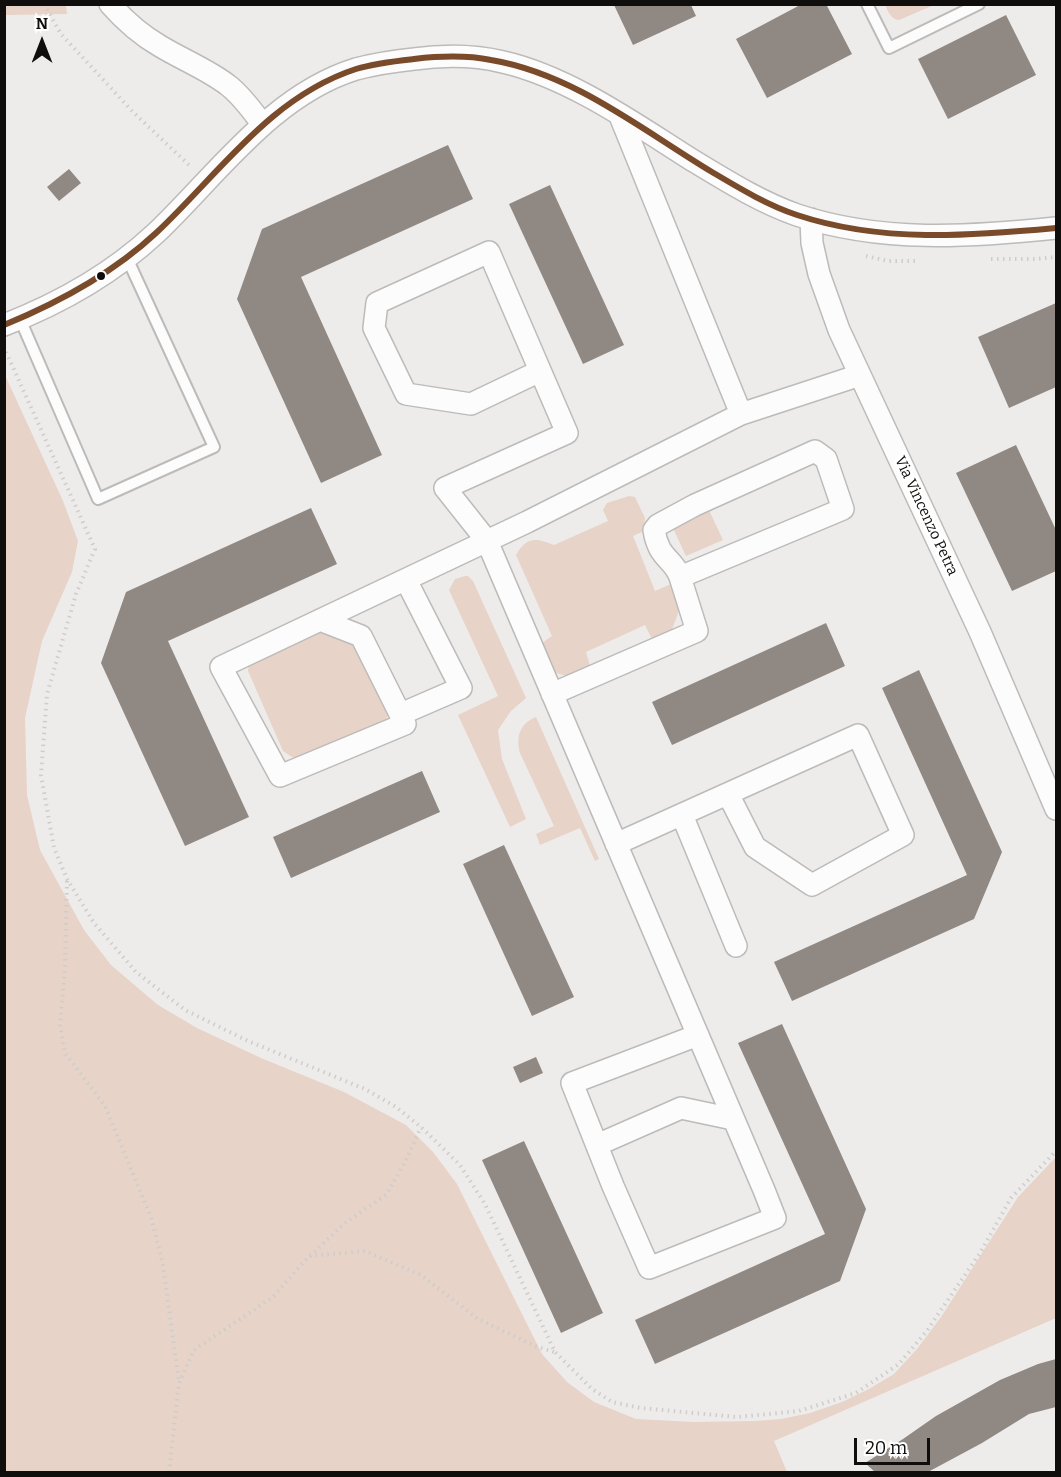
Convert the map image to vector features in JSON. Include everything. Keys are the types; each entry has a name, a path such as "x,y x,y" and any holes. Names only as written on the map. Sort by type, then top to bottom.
{"street":[{"path":"110,4 121,17 149,39 230,87 263,125"},
{"path":"12,322 71,295 100,278 127,258 155,233 230,156 298,97 328,79 357,69 390,61 439,56 476,57 504,62 573,89 744,190 779,208 811,219 849,228 923,236 976,235 1056,228"},
{"path":"620,116 741,414"},
{"name":"Via Vincenzo Petra","path":"811,219 812,243 819,274 839,330 980,632 1056,809"},
{"path":"540,371 471,404 406,394 374,328 377,303 489,252 567,433 445,488 487,541 698,1035 775,1218 649,1268 572,1083 698,1035"},
{"path":"320,620 361,636 405,724 280,776 221,668 320,620 487,541 741,414 860,375"},
{"path":"552,694 697,631 677,568 660,550 656,541 654,530 658,525 695,505 815,451 826,459 843,509 680,577"},
{"path":"401,714 461,688 406,580"},
{"path":"616,844 858,735 903,836 812,885 754,848 728,794"},
{"path":"682,815 736,946"},
{"path":"597,1145 681,1108 733,1119"}],"lane":[{"path":"867,4 889,48 979,4"},
{"path":"12,322 30,343 98,499 214,447 127,258"}],"path":[{"path":"44,4 69,42 133,112 184,159 205,183"},
{"path":"857,255 888,261 922,260"},
{"path":"990,260 1056,257"},
{"path":"30,343 5,352 95,549 76,594 47,694 41,775 54,848 67,879 94,923 136,972 185,1010 248,1041 365,1089 396,1107 422,1128 460,1165 485,1204 555,1352 592,1389 612,1401 641,1408 737,1417 799,1411 856,1393 899,1364 926,1332 980,1253 1011,1198 1056,1151"},
{"path":"67,879 65,969 60,1025 65,1053 105,1106 151,1217 163,1265 179,1383 169,1473"},
{"path":"179,1383 194,1350 273,1297 309,1256 345,1223 386,1195 422,1128"},
{"path":"309,1256 365,1251 421,1275 478,1319 535,1346 555,1352"}],"shaded area":[{"path":"4,5 66,5 67,14 5,15"},
{"path":"885,5 934,5 896,20"},
{"path":"4,373 63,501 78,541 72,572 42,641 25,718 27,795 40,850 84,930 111,965 158,1005 197,1028 261,1058 344,1092 406,1125 433,1152 457,1184 542,1354 567,1382 594,1402 636,1419 694,1422 781,1419 810,1413 842,1402 894,1374 917,1349 941,1317 1018,1197 1056,1157 1056,1318 774,1441 787,1472 5,1472"},
{"path":"629,496 635,497 645,518 644,531 633,536 655,591 671,584 680,607 676,619 672,629 665,636 652,639 645,625 586,652 590,666 582,671 568,675 558,674 550,666 539,645 552,636 516,555 524,544 532,540 554,545 608,521 603,510 607,503"},
{"path":"708,508 723,540 686,556 671,524"},
{"path":"465,576 473,581 526,698 511,711 498,730 502,759 526,819 510,827 458,715 498,696 449,590 455,579"},
{"path":"314,630 355,646 389,711 386,722 298,758 283,751 248,671 249,664"},
{"path":"536,717 599,859 595,861 580,828 540,845 536,834 554,826 520,753 518,742 522,727"}],"building":[{"path":"802,4 826,4 852,54 767,98 736,39"},
{"path":"614,5 691,5 696,16 633,45"},
{"path":"1006,15 1036,75 948,119 918,59"},
{"path":"448,145 473,199 301,277 382,455 321,483 237,299 262,229"},
{"path":"69,169 81,183 59,201 47,187"},
{"path":"550,185 624,345 583,364 509,204"},
{"path":"1056,303 1056,387 1009,408 978,337"},
{"path":"1016,445 1056,530 1056,571 1012,591 956,473"},
{"path":"311,508 337,564 168,641 249,817 185,846 101,663 126,592"},
{"path":"826,623 845,666 672,745 652,702"},
{"path":"919,670 1002,852 974,919 792,1001 774,962 967,875 882,688"},
{"path":"422,771 440,812 291,878 273,837"},
{"path":"504,845 574,997 532,1016 463,864"},
{"path":"782,1024 866,1209 840,1281 655,1364 635,1320 825,1234 738,1043"},
{"path":"536,1057 543,1073 520,1083 513,1067"},
{"path":"524,1141 603,1313 561,1333 482,1160"},
{"path":"1056,1359 1056,1407 1029,1414 928,1472 875,1472 865,1463 936,1416 1000,1380"}],"transit line":[{"path":"4,325 65,297 103,274 139,248 247,139 297,98 325,82 356,69 385,62 424,58 482,58 521,67 551,78 606,106 753,196 786,211 829,224 893,234 926,235 1056,228"}]}
